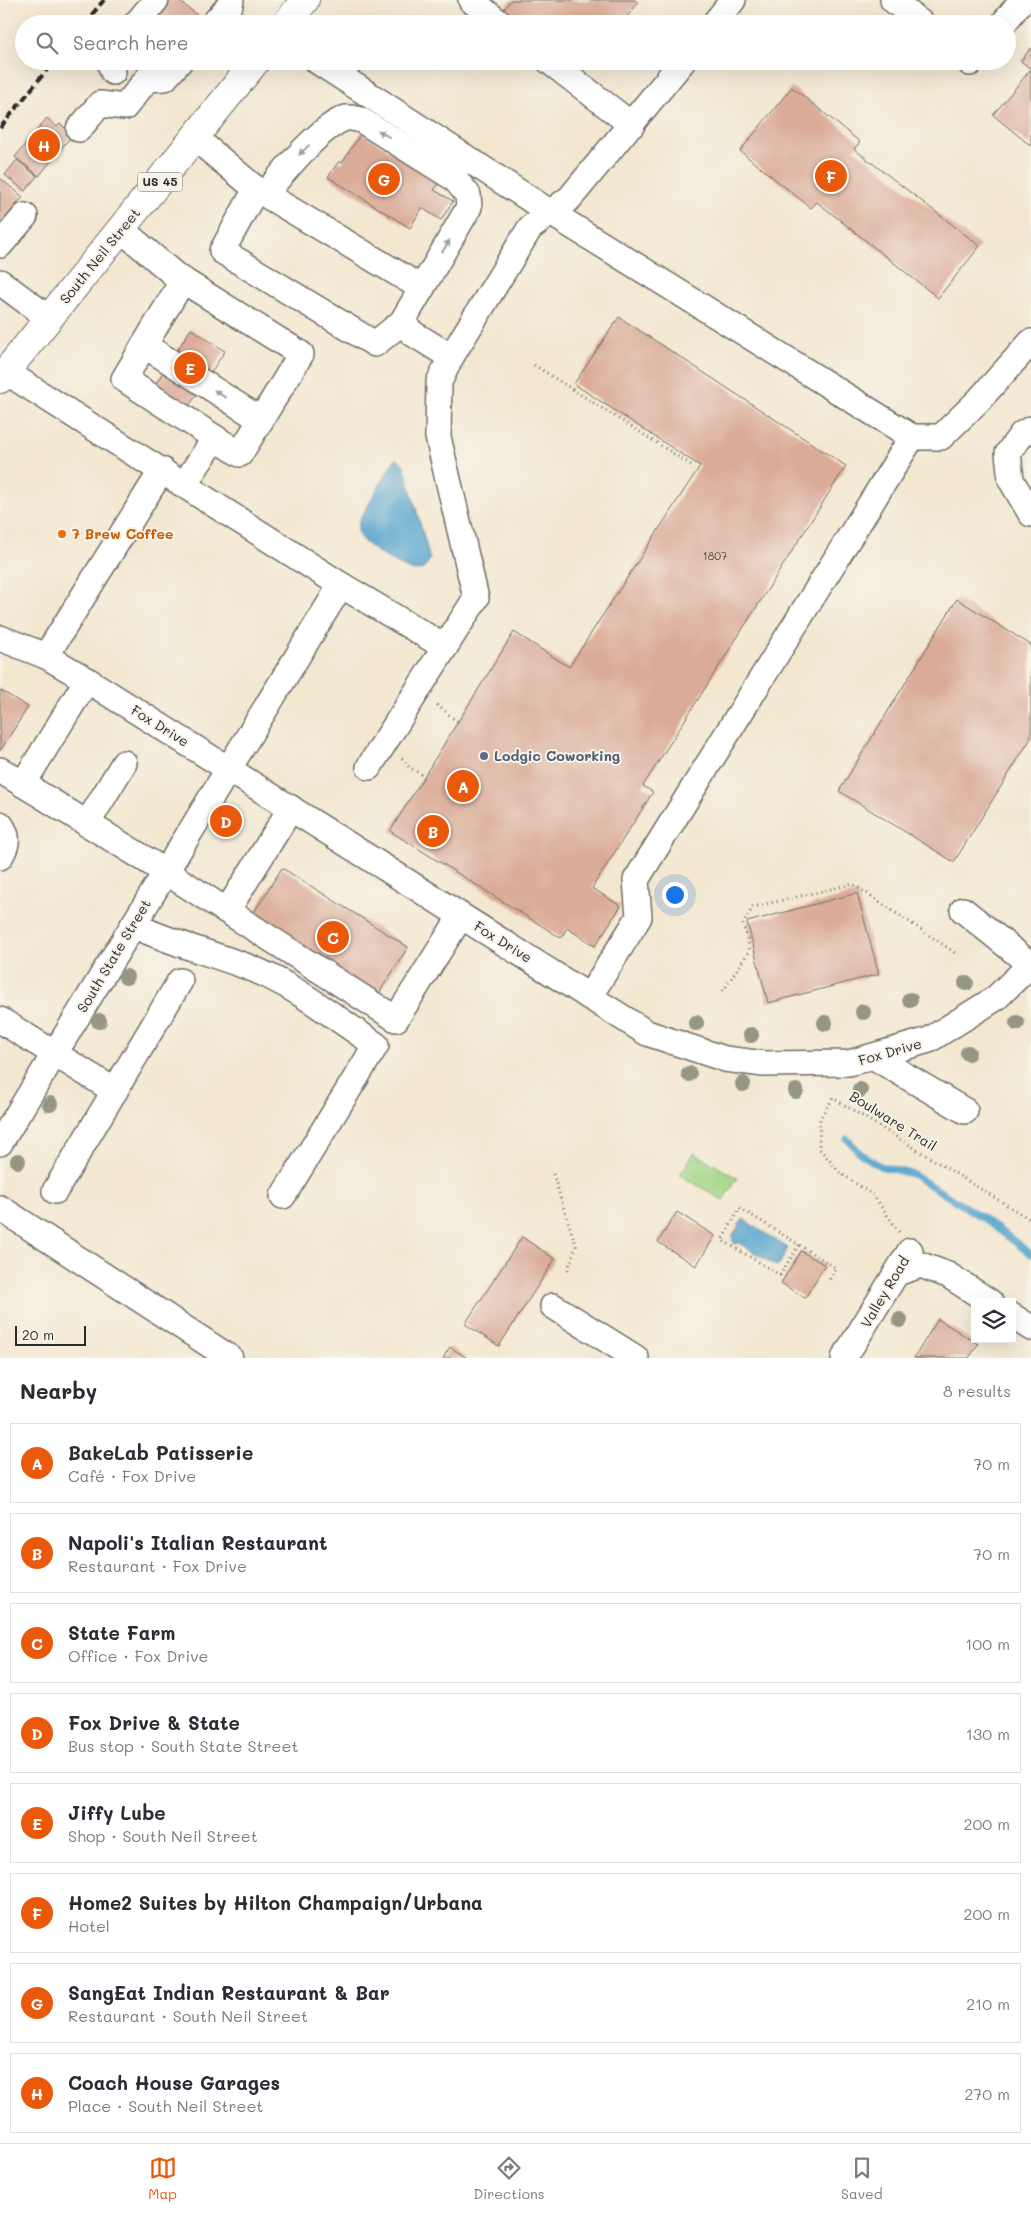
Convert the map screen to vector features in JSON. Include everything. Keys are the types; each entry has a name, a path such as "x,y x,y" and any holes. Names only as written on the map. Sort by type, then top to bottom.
{"main road":[{"path":"293,15 305,0"},
{"name":"South Neil Street","path":"3,376 249,70"}],"street":[{"path":"144,15 156,0"},
{"path":"220,15 231,0"},
{"path":"471,0 490,15"},
{"path":"721,15 733,0"},
{"path":"893,0 911,15"},
{"path":"1010,15 1022,0"},
{"path":"79,129 100,104 125,107 147,79 165,78 172,70"},
{"path":"331,70 551,213 912,437 941,437 978,401 1031,342"},
{"path":"561,70 632,125"},
{"path":"369,767 476,598 438,437 439,382 451,357 530,228 570,198 676,70"},
{"path":"349,118 368,124 455,178 468,195 469,207 422,288 402,322 375,344 222,251 260,192 329,126 349,118"},
{"path":"195,138 260,192 422,288"},
{"path":"0,245 25,216"},
{"path":"122,230 183,280 301,354 240,454 124,379 183,280"},
{"path":"0,282 50,318"},
{"path":"402,322 412,333 451,357"},
{"path":"144,345 261,420"},
{"path":"3,376 162,470 341,585 445,647"},
{"path":"1031,429 1022,434 1008,453 1011,480 1031,514"},
{"path":"589,997 639,917 636,880 912,437"},
{"path":"184,485 214,438"},
{"path":"46,656 162,470"},
{"name":"South State Street","path":"0,1143 341,585"},
{"name":"Fox Drive","path":"0,638 46,656 87,680 647,1033 725,1059 764,1064 849,1064 874,1057 928,1040 956,1025 996,998 1031,965"},
{"path":"23,784 87,680"},
{"path":"87,824 124,763"},
{"path":"0,770 166,872 396,1019 461,916"},
{"path":"227,911 291,808"},
{"path":"0,824 7,833 7,846 0,857"},
{"path":"963,910 1031,965"},
{"path":"133,925 162,939 248,967 293,989 376,1045 283,1196"},
{"path":"55,1191 180,981"},
{"path":"0,1020 115,1091"},
{"path":"874,1057 965,1111"},
{"path":"0,1208 230,1358"},
{"name":"Valley Road","path":"844,1358 910,1251"},
{"path":"897,1273 921,1265 948,1275 984,1298"},
{"path":"553,1306 636,1358"},
{"path":"1016,1319 1031,1328"}],"path":[{"path":"534,365 693,466"},
{"path":"723,991 750,950 743,924 753,907 853,884 957,954"},
{"name":"Boulware Trail","path":"910,1251 900,1244 902,1235 874,1196 838,1172 819,1148 820,1118 833,1098 1031,1220"},
{"path":"553,1174 576,1246 567,1272"},
{"path":"798,1245 780,1275 722,1240 740,1208 836,1268 828,1282"}],"green space":[{"path":"694,1153 737,1178 723,1200 680,1175"}],"water":[{"path":"395,459 404,465 430,559 425,567 419,571 411,570 386,557 363,541 358,533 359,521"},
{"path":"743,1219 788,1248 779,1265 776,1266 739,1243 734,1244 732,1236"}],"building":[{"path":"157,0 178,0 197,15 145,15"},
{"path":"511,0 635,0 638,3 628,15 511,15 504,9"},
{"path":"1031,48 1031,69 1021,61"},
{"path":"1031,69 1031,146 993,115"},
{"path":"792,87 860,142 854,149 980,246 938,298 817,202 811,208 740,151"},
{"path":"47,118 57,127 60,124 73,134 39,176 15,157"},
{"path":"361,133 440,181 434,190 453,201 441,220 422,208 410,228 328,177 339,161 342,163"},
{"path":"17,160 37,176 25,191 5,175"},
{"path":"1,179 23,197 0,224 0,181"},
{"path":"619,317 846,466 643,786 653,792 592,888 621,906 595,946 567,928 561,938 390,831 514,632 569,667 700,466 574,384"},
{"path":"191,329 225,351 189,406 155,385"},
{"path":"957,599 1031,645 1031,738 954,862 839,791"},
{"path":"0,690 28,707 0,751"},
{"path":"282,868 408,947 374,1001 248,922"},
{"path":"857,893 879,974 768,1003 747,922"},
{"path":"677,1212 715,1236 696,1266 658,1242"},
{"path":"522,1237 555,1259 499,1346 465,1324"},
{"path":"801,1251 825,1265 805,1298 781,1283"},
{"path":"938,1319 971,1340 971,1343 978,1344 969,1358 914,1358"},
{"path":"450,1347 467,1358 443,1358"}],"waterway":[{"path":"847,1139 861,1154 880,1166 912,1174 983,1218 1031,1254"}],"railway":[{"path":"92,15 104,0"},
{"path":"0,128 47,70"}],"place":[{"name":"Coach House Garages","path":"44,145"},
{"name":"Home2 Suites by Hilton Champaign/Urbana","path":"831,176"},
{"name":"SangEat Indian Restaurant & Bar","path":"384,179"},
{"name":"Jiffy Lube","path":"190,368"},
{"name":"7 Brew Coffee","path":"62,534"},
{"name":"Lodgic Coworking","path":"484,756"},
{"name":"BakeLab Patisserie","path":"463,786"},
{"name":"Fox Drive & State","path":"226,821"},
{"name":"Napoli's Italian Restaurant","path":"433,831"},
{"name":"State Farm","path":"333,937"}]}
